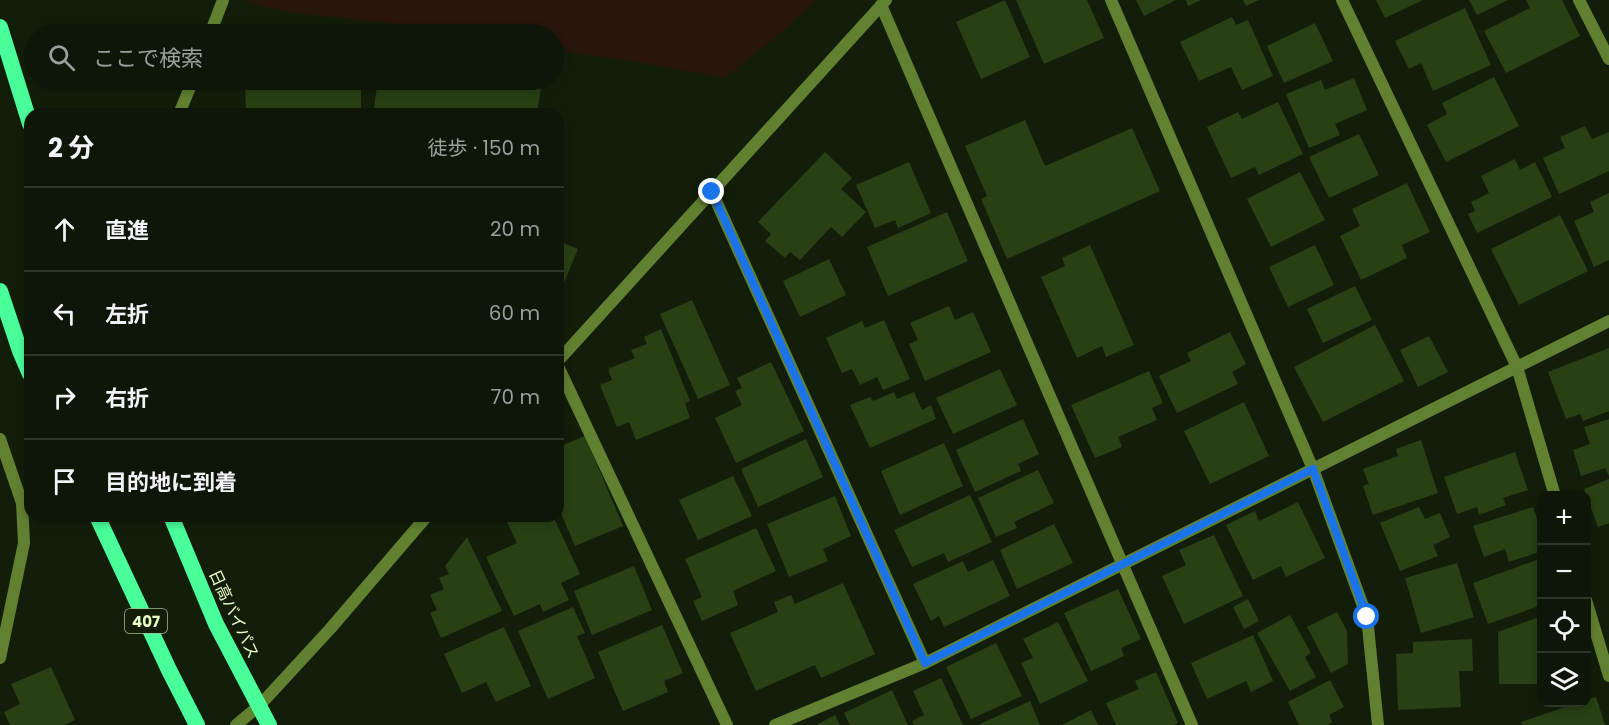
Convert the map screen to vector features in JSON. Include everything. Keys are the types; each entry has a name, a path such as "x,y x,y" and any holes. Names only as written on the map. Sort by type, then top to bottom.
{"highway":[{"path":"0,27 25,108"},
{"path":"0,291 24,360"},
{"name":"407","path":"100,522 197,725"},
{"name":"日高バイパス","path":"174,522 216,624 269,725"}],"street":[{"path":"214,24 223,0"},
{"path":"1112,0 1313,469 1367,617 1378,725"},
{"path":"1342,0 1517,368 1554,491"},
{"path":"1579,0 1609,59"},
{"path":"564,354 884,3 1192,725"},
{"path":"181,108 189,90"},
{"path":"712,192 925,663"},
{"path":"775,725 925,663 1609,321"},
{"path":"564,379 727,725"},
{"path":"0,439 21,503 24,543 0,657"},
{"path":"236,725 260,705 330,629 422,522"},
{"path":"1591,614 1609,676"}],"shaded area":[{"path":"250,0 816,0 787,28 725,78 564,51 564,24 397,24 293,13 249,3"}],"building":[{"path":"1005,0 1030,57 981,79 956,22"},
{"path":"1016,0 1087,0 1104,38 1044,64"},
{"path":"1136,0 1176,0 1144,16"},
{"path":"1186,0 1201,0 1188,6"},
{"path":"1243,0 1259,0 1246,6"},
{"path":"1376,0 1423,0 1385,18"},
{"path":"1469,0 1508,0 1477,15"},
{"path":"1526,0 1562,0 1580,36 1506,73 1484,31 1530,8"},
{"path":"1465,8 1491,65 1433,91 1421,63 1409,69 1395,41"},
{"path":"1232,17 1236,25 1248,20 1273,76 1242,90 1231,67 1199,81 1180,42"},
{"path":"1315,23 1333,61 1284,83 1267,46"},
{"path":"1494,77 1519,126 1446,162 1427,125 1447,114 1442,103"},
{"path":"1354,78 1367,110 1335,124 1340,135 1309,148 1286,94 1321,80 1325,90"},
{"path":"245,90 361,90 361,108 246,108"},
{"path":"377,90 541,90 538,108 374,108"},
{"path":"1278,102 1303,154 1259,175 1255,167 1231,178 1207,127 1238,112 1242,119"},
{"path":"1025,120 1045,166 1132,128 1160,191 1007,259 981,199 987,196 965,146"},
{"path":"1585,126 1592,139 1609,132 1609,171 1559,194 1543,158 1565,148 1560,137"},
{"path":"1359,134 1379,175 1329,198 1309,157"},
{"path":"825,152 852,178 841,189 866,212 842,237 831,227 800,260 790,252 785,258 765,241 771,234 758,222"},
{"path":"1515,159 1520,170 1535,162 1552,197 1477,233 1468,214 1475,211 1471,202 1489,193 1481,176"},
{"path":"909,162 931,213 898,228 895,220 875,228 856,185"},
{"path":"1300,172 1325,220 1271,247 1247,199"},
{"path":"1407,183 1430,232 1402,245 1407,258 1361,280 1340,236 1360,226 1352,209"},
{"path":"1609,193 1609,260 1594,267 1574,221 1594,212 1590,202"},
{"path":"947,212 968,261 888,296 867,247"},
{"path":"1560,215 1588,271 1519,305 1491,249"},
{"path":"564,243 578,249 564,283"},
{"path":"1090,245 1134,345 1106,357 1102,346 1077,358 1041,277 1065,266 1062,258"},
{"path":"1315,245 1334,285 1288,307 1269,267"},
{"path":"829,259 846,295 800,317 783,281"},
{"path":"1355,286 1372,320 1323,343 1307,309"},
{"path":"692,300 730,385 698,399 660,314"},
{"path":"949,306 955,320 973,312 991,352 925,381 909,344 918,340 910,323"},
{"path":"884,320 910,379 883,390 877,377 860,385 852,369 842,373 826,338 862,321 865,328"},
{"path":"1375,325 1404,381 1323,422 1294,367"},
{"path":"661,329 690,401 685,403 690,418 636,440 629,422 617,427 600,385 612,380 608,369 635,358 631,350 647,344 644,337"},
{"path":"1230,332 1246,364 1232,372 1238,384 1177,413 1159,376 1191,361 1187,353"},
{"path":"1429,336 1448,372 1418,387 1400,350"},
{"path":"1609,348 1609,411 1583,421 1580,414 1566,419 1548,372"},
{"path":"771,362 804,431 736,463 715,418 742,405 735,391 742,388 737,378"},
{"path":"1000,369 1017,405 953,434 936,398"},
{"path":"1149,371 1163,403 1152,408 1157,420 1118,437 1122,447 1095,458 1071,405"},
{"path":"894,392 897,399 914,392 922,410 931,405 936,419 870,448 850,405 870,397 873,401"},
{"path":"1244,402 1269,456 1210,484 1184,431"},
{"path":"1023,419 1039,454 1018,464 1021,471 975,492 956,450"},
{"path":"1609,419 1609,476 1605,468 1581,476 1573,450 1590,444 1584,427"},
{"path":"585,436 623,526 575,546 564,520 564,445"},
{"path":"806,439 823,477 758,507 741,469"},
{"path":"1421,440 1438,493 1373,515 1363,486 1369,484 1363,469 1398,456 1396,449"},
{"path":"944,443 963,486 900,515 881,471"},
{"path":"1515,452 1528,490 1503,498 1506,505 1479,515 1477,507 1457,514 1444,477"},
{"path":"1038,470 1054,503 1014,522 1017,528 996,537 978,498"},
{"path":"733,476 752,516 698,540 679,500"},
{"path":"1609,479 1609,523 1598,527 1591,508 1591,491 1584,489"},
{"path":"970,495 992,542 948,562 944,553 912,567 894,530"},
{"path":"835,496 851,536 823,549 828,561 789,577 767,524"},
{"path":"1298,502 1325,558 1286,577 1281,566 1253,580 1226,525 1255,511 1259,521"},
{"path":"1419,507 1425,519 1440,513 1450,537 1433,545 1438,556 1400,571 1380,523"},
{"path":"1533,507 1537,519 1537,553 1509,562 1505,549 1484,557 1473,526"},
{"path":"507,522 556,522 580,574 561,583 569,600 543,612 540,604 514,616 486,557 517,543"},
{"path":"1054,524 1073,563 1017,589 1000,550"},
{"path":"756,528 776,571 733,591 738,605 702,621 693,601 702,597 685,559"},
{"path":"1214,535 1243,596 1184,624 1162,576 1186,565 1179,550"},
{"path":"467,537 502,611 441,638 430,613 437,610 430,595 444,589 439,578 449,574 445,566"},
{"path":"993,560 1010,596 944,627 939,616 931,621 913,584 963,561 968,572"},
{"path":"1537,560 1537,607 1488,624 1473,583"},
{"path":"1457,563 1474,617 1421,633 1405,578"},
{"path":"634,566 652,610 592,635 574,591"},
{"path":"843,583 875,654 821,678 815,665 756,691 730,633 778,612 774,602 791,595 795,604"},
{"path":"1118,589 1141,639 1121,648 1124,656 1091,671 1064,613"},
{"path":"1248,599 1259,621 1244,629 1233,607"},
{"path":"573,607 585,633 577,636 595,678 548,699 518,631"},
{"path":"1337,612 1347,631 1348,664 1331,673 1307,627"},
{"path":"1290,615 1311,653 1305,657 1316,677 1290,691 1257,633"},
{"path":"1537,618 1537,684 1499,684 1498,632"},
{"path":"1058,622 1088,681 1040,704 1021,663 1033,658 1023,639"},
{"path":"662,625 683,673 664,681 668,692 623,711 598,652"},
{"path":"504,627 531,686 496,702 486,682 462,693 444,654"},
{"path":"1253,635 1273,681 1251,692 1246,681 1207,699 1191,663"},
{"path":"1472,639 1473,671 1459,671 1461,707 1398,710 1396,654 1413,653 1413,642"},
{"path":"996,643 1022,696 971,719 946,667"},
{"path":"51,667 75,720 64,725 10,725 4,712 20,704 11,684"},
{"path":"1156,672 1178,723 1174,725 1116,725 1106,703 1139,689 1135,681"},
{"path":"941,678 963,725 914,725 912,721 924,715 913,691"},
{"path":"1330,680 1344,707 1329,715 1332,722 1328,725 1299,725 1288,702"},
{"path":"892,690 908,725 850,725 844,713"},
{"path":"1596,697 1605,725 1522,725 1521,722 1565,707 1591,707 1591,698"},
{"path":"1030,701 1040,725 978,725"},
{"path":"1091,710 1098,725 1062,725"},
{"path":"835,715 840,725 816,725"}],"route":[{"path":"712,192 925,663 1313,469 1367,617"}]}
